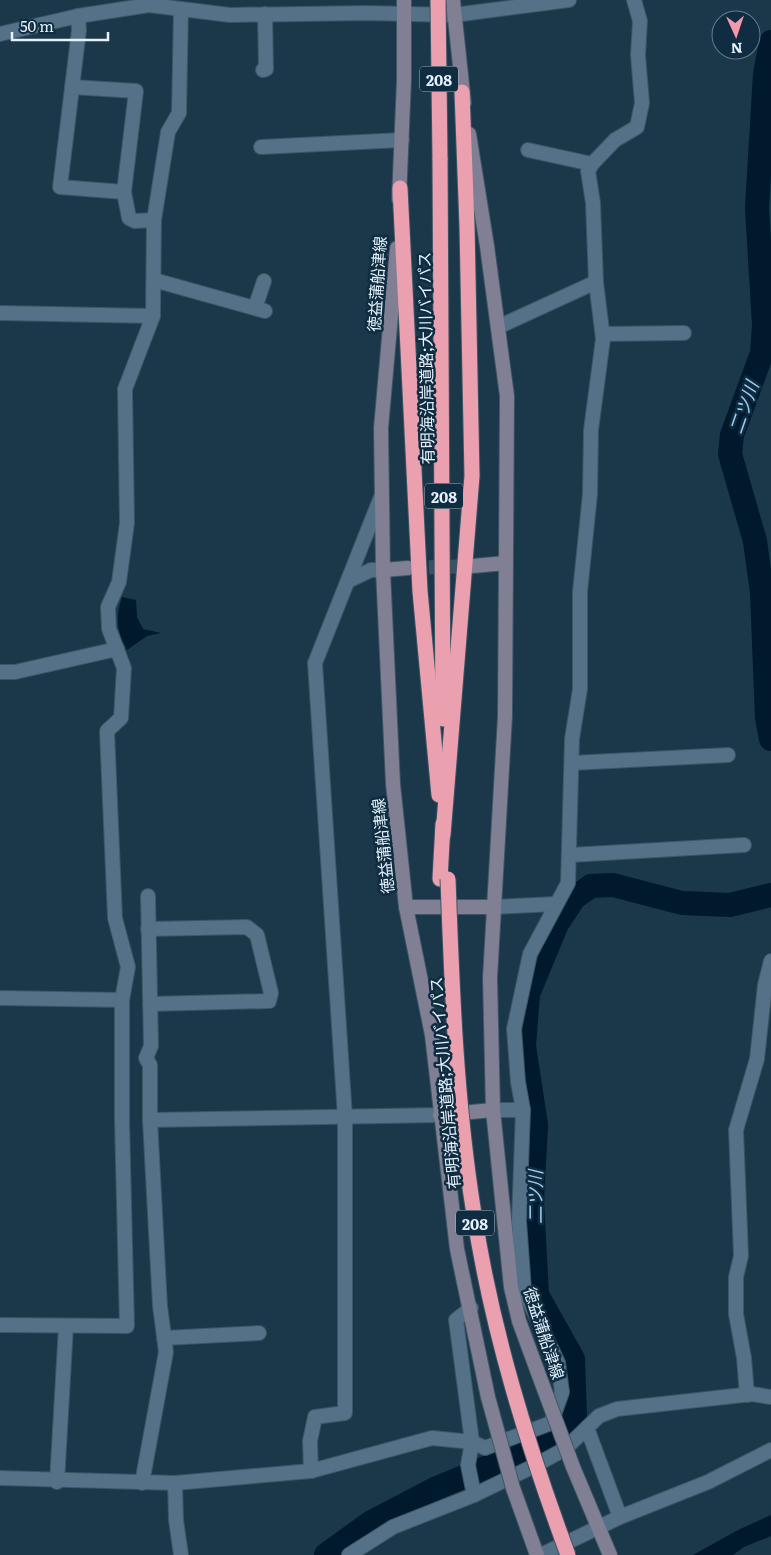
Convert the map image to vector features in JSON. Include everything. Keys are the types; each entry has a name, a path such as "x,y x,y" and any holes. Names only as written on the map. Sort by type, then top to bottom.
{"highway":[{"name":"有明海沿岸道路;大川バイパス","path":"438,0 444,511 443,835 449,1063 466,1216 482,1301 500,1373 534,1486 559,1555"},
{"path":"443,835 472,476 467,226 462,92"},
{"path":"400,188 420,591 443,835"},
{"name":"有明海沿岸道路;大川バイパス","path":"444,879 456,1063 474,1214 490,1299 507,1372 542,1484 568,1555"}],"main road":[{"name":"徳益蒲船津線","path":"404,0 402,15 404,80 396,278 381,428 383,570 393,784 406,907 432,1035 457,1248 488,1397 513,1488 537,1555"},
{"name":"徳益蒲船津線","path":"453,0 462,92 487,246 507,396 506,716 504,779 490,978 493,1110 511,1287 519,1321 573,1467 610,1555"},
{"path":"472,566 506,564"},
{"path":"383,570 408,568"},
{"path":"406,907 494,907"},
{"path":"440,1115 493,1110"}],"street":[{"path":"0,34 149,2 181,9 230,15 366,13 454,15 569,0"},
{"path":"0,1478 57,1482 175,1483 311,1471 432,1438 472,1442 486,1448 551,1423 562,1392 558,1363 524,1290 519,1221 523,1110 518,1082 514,1029 530,954 568,883 572,739 580,689 580,592 590,494 591,430 602,334 596,282 593,203 588,171 592,164 615,140 637,127 642,103 638,55 640,21 634,0"},
{"path":"0,1325 127,1326 122,1121 122,1000 128,967 115,918 107,731 121,718 124,668 110,629 108,607 119,582 127,524 125,388 153,316 154,220 168,132 178,113 181,9"},
{"path":"262,70 266,69 264,14"},
{"path":"78,16 79,30 60,187 124,192"},
{"path":"72,87 136,91 124,192 129,218 135,221 154,220"},
{"path":"261,147 402,140"},
{"path":"528,150 592,164"},
{"path":"154,280 260,309 264,281"},
{"path":"498,327 596,282"},
{"path":"0,313 153,316"},
{"path":"602,334 684,333"},
{"path":"311,1471 310,1441 315,1418 345,1413 345,1117 315,663 350,580 382,495"},
{"path":"350,580 371,570 383,570"},
{"path":"0,672 15,672 117,650"},
{"path":"572,763 728,756"},
{"path":"570,854 744,845"},
{"path":"142,1483 166,1352 160,1306 150,1120 150,1065 146,1058 151,1046 148,896"},
{"path":"494,907 556,904"},
{"path":"148,929 247,927 257,935 271,993 269,1001 150,1004"},
{"path":"747,1395 744,1358 736,1314 736,1277 741,1256 736,1130 757,1059 765,985 771,961"},
{"path":"0,998 122,1000"},
{"path":"493,1110 523,1110"},
{"path":"150,1120 440,1115"},
{"path":"471,1308 456,1320 472,1442 468,1464 474,1495"},
{"path":"57,1482 66,1326"},
{"path":"164,1338 259,1333"},
{"path":"349,1555 393,1527 474,1495 565,1449 599,1416 618,1409 747,1395 771,1397"},
{"path":"587,1428 620,1518"},
{"path":"541,1555 601,1534 620,1518 708,1482 771,1450"},
{"path":"175,1483 176,1520 181,1555"}],"water":[{"path":"122,597 136,600 137,617 143,629 161,633 147,636 127,650 118,624 118,612"},
{"path":"771,1515 771,1536 744,1547 733,1555 693,1555 738,1530"}],"waterway":[{"name":"二ツ川","path":"771,42 765,74 757,208 764,325 762,353 732,435 730,454 755,541 762,592 767,718 771,739"},
{"name":"二ツ川","path":"326,1555 370,1523 437,1488 543,1444 575,1416 573,1359 537,1295 532,1202 536,1125 524,1046 528,994 557,924 574,898 591,886 613,885 682,903 730,905 771,895"}],"tunnel":[{"path":"408,568 473,566"}]}
